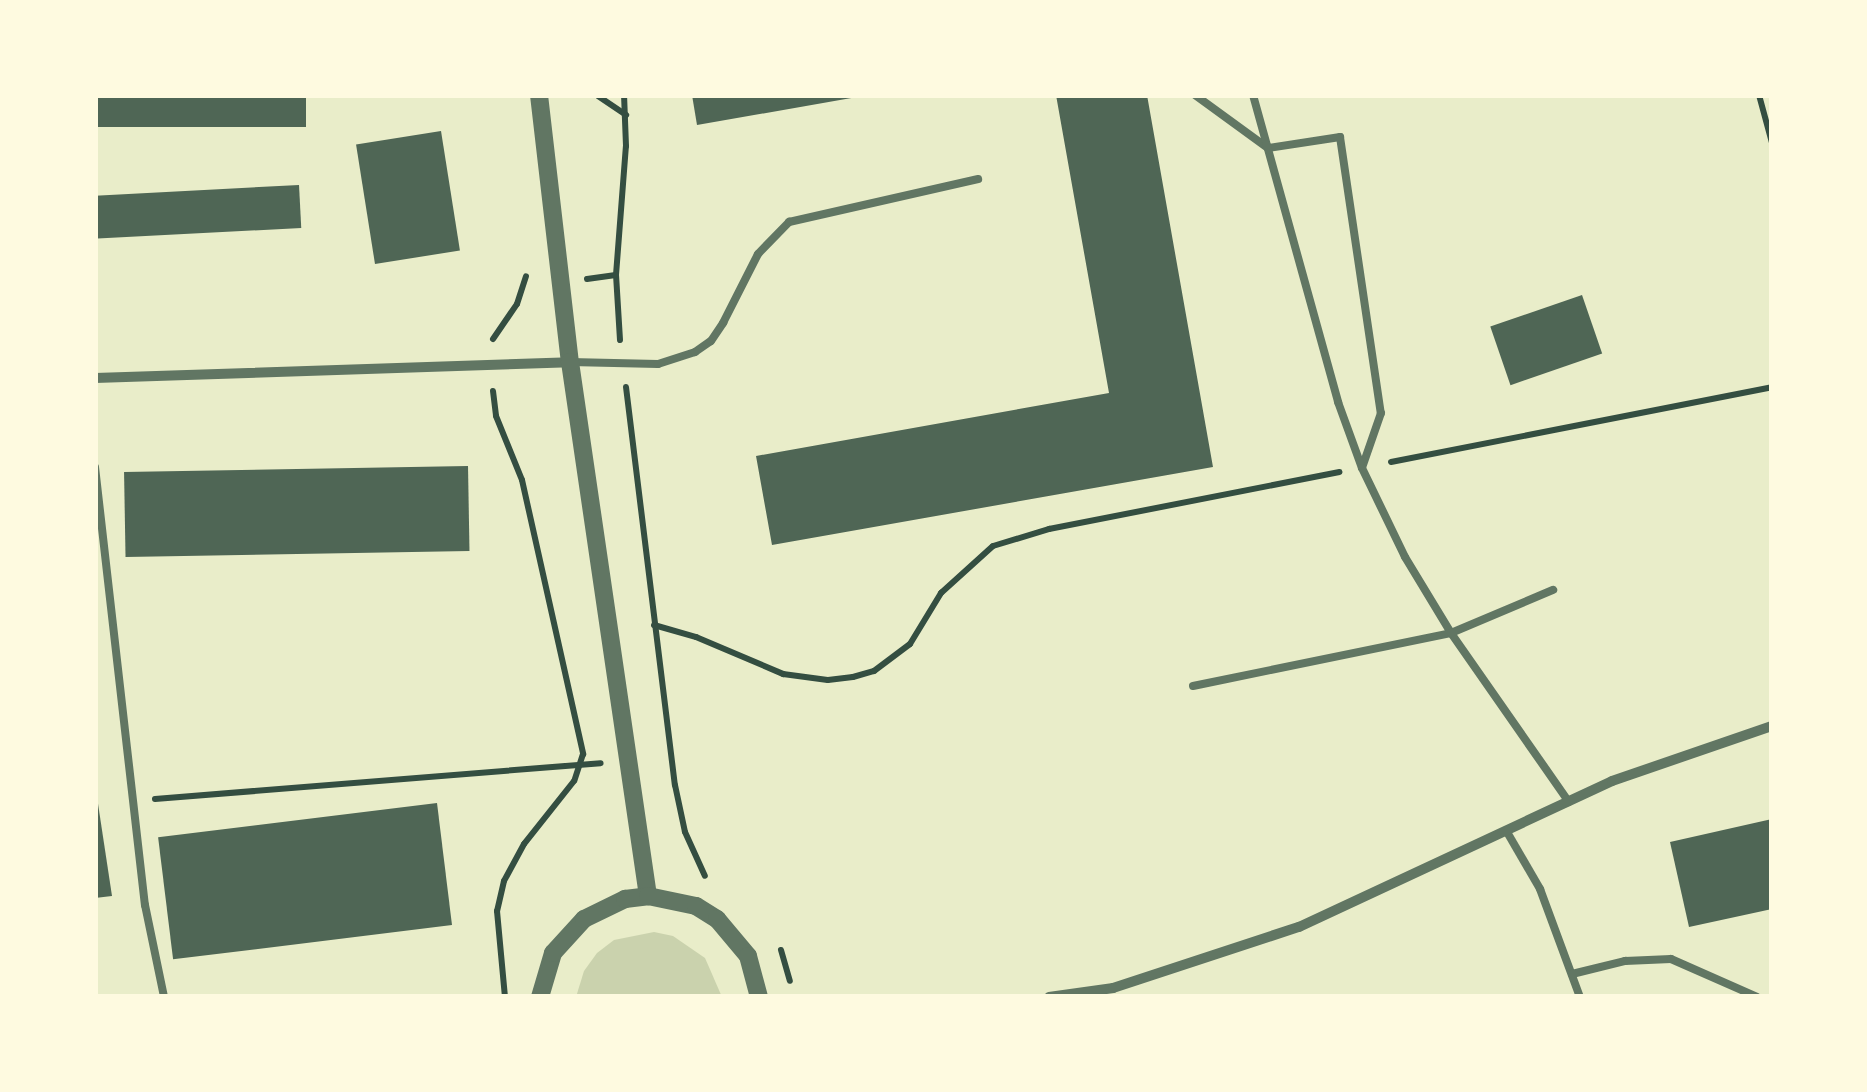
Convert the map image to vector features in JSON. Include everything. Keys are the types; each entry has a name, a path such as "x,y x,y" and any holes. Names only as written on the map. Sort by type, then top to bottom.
{"street":[{"path":"539,95 570,362 648,896"},
{"path":"95,378 570,362"},
{"path":"1049,997 1099,993 1299,927 1569,802 1690,752 1772,726"},
{"path":"540,997 554,953 575,926 604,906 648,896 696,906 717,919 748,956 759,997"}],"lane":[{"path":"1195,95 1268,148 1340,137 1381,413 1362,468"},
{"path":"1253,95 1338,402 1362,468 1405,556 1451,633 1569,802"},
{"path":"570,362 623,366 677,360 711,341 758,254 788,222 978,179"},
{"path":"95,467 145,905 164,997"},
{"path":"1193,686 1451,633 1553,590"},
{"path":"1507,832 1540,890 1580,997"},
{"path":"1572,974 1626,961 1671,959 1757,997"}],"path":[{"path":"624,95 616,276 623,366 674,786 692,852 712,888"},
{"path":"1758,95 1772,142"},
{"path":"598,96 626,115"},
{"path":"505,997 497,911 504,881 524,844 582,766 581,739 522,480 496,416 494,334 526,285 526,270"},
{"path":"654,625 696,637 783,674 828,680 853,677 874,671 910,644 942,592 993,546 1049,528 1772,387"},
{"path":"134,801 582,766"},
{"path":"772,940 788,965 791,997"}],"green space":[{"path":"654,932 673,936 705,958 722,997 576,997 584,971 597,953 614,940"}],"building":[{"path":"95,95 306,95 306,127 95,127"},
{"path":"692,95 857,95 857,97 697,125"},
{"path":"1056,95 1147,95 1213,467 772,545 756,456 1109,393"},
{"path":"441,131 460,251 375,264 356,144"},
{"path":"299,185 301,228 98,239 95,196"},
{"path":"1582,295 1602,354 1510,385 1490,327"},
{"path":"468,466 469,551 126,557 124,472"},
{"path":"95,784 112,896 95,898"},
{"path":"437,803 452,925 173,959 158,837"},
{"path":"1772,819 1772,909 1689,927 1670,842"}]}
